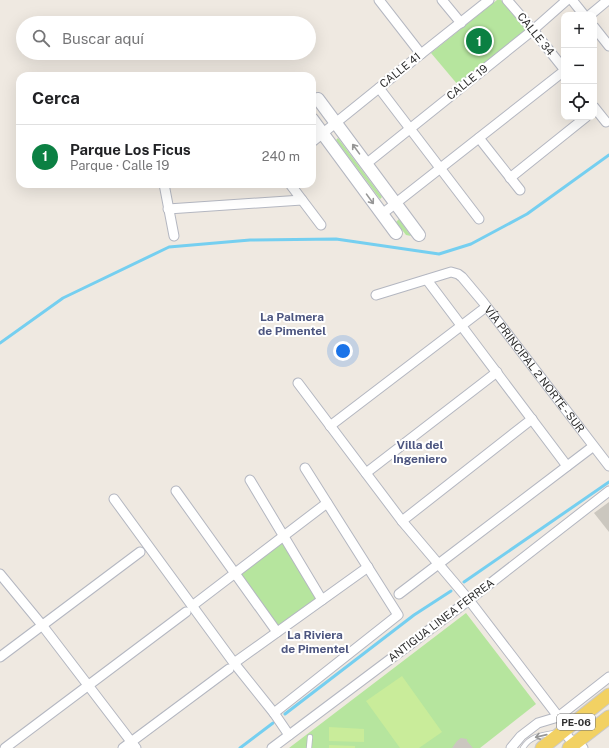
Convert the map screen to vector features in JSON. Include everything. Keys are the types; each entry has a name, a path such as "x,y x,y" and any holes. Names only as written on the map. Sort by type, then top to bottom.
{"main road":[{"name":"PE-06","path":"542,748 609,695"},
{"name":"PE-06","path":"577,746 609,716"}],"street":[{"path":"379,0 421,54"},
{"path":"442,0 460,23"},
{"name":"CALLE 41","path":"316,138 490,0"},
{"name":"CALLE 34","path":"507,0 561,66"},
{"name":"CALLE 19","path":"366,164 533,30 567,0"},
{"path":"572,0 582,12"},
{"path":"594,12 608,0"},
{"path":"597,31 609,46"},
{"path":"382,214 561,72"},
{"path":"379,88 479,219"},
{"path":"318,99 419,236"},
{"path":"597,111 606,122"},
{"path":"510,178 582,120"},
{"path":"316,125 396,232"},
{"path":"479,138 520,190"},
{"path":"165,188 174,236"},
{"path":"293,188 321,225"},
{"path":"168,209 302,200"},
{"name":"VÍA PRINCIPAL 2 NORTE - SUR","path":"427,280 451,272 458,274 483,302 609,466"},
{"path":"376,296 427,280 567,466"},
{"path":"330,426 482,310"},
{"path":"366,473 497,372"},
{"path":"298,383 402,521 469,600 558,717 568,738 577,746"},
{"path":"402,521 532,419"},
{"path":"399,594 591,448"},
{"path":"274,713 398,615 305,468"},
{"path":"250,480 322,600"},
{"path":"176,491 277,632"},
{"name":"ANTIGUA LINEA FERREA","path":"272,748 469,600 609,491"},
{"path":"114,500 189,609 231,666 274,713 289,735"},
{"path":"5,748 327,503"},
{"path":"0,657 140,552"},
{"path":"123,748 134,745 231,666 368,567"},
{"path":"0,574 42,625 134,745"},
{"path":"511,748 521,736 538,723 558,717 609,677"}],"lane":[{"path":"523,748 524,745 536,736 565,730"},
{"path":"309,748 310,737"}],"green space":[{"path":"497,0 501,0 526,30 458,85 431,53"},
{"path":"338,138 382,197 380,199 336,140"},
{"path":"399,219 411,236 406,235 396,222"},
{"path":"283,542 318,599 278,627 240,574"},
{"path":"466,613 536,704 480,748 289,748"},
{"path":"402,676 442,732 419,748 400,748 366,701"},
{"path":"329,727 364,729 364,742 329,741"},
{"path":"329,745 355,746 355,748 329,748"}],"building":[{"path":"609,502 609,532 594,513"},
{"path":"461,738 467,739 473,748 452,748"}],"waterway":[{"path":"0,343 63,298 169,247 250,240 336,239 439,254 471,244 527,214 609,155"},
{"path":"464,582 609,482"},
{"path":"285,714 414,615 451,591"},
{"path":"240,748 273,723"}],"place":[{"name":"Parque Los Ficus","path":"479,41"}],"district":[{"name":"La Palmera de Pimentel","path":"292,324"},
{"name":"Villa del Ingeniero","path":"420,452"},
{"name":"La Riviera de Pimentel","path":"315,642"}]}
